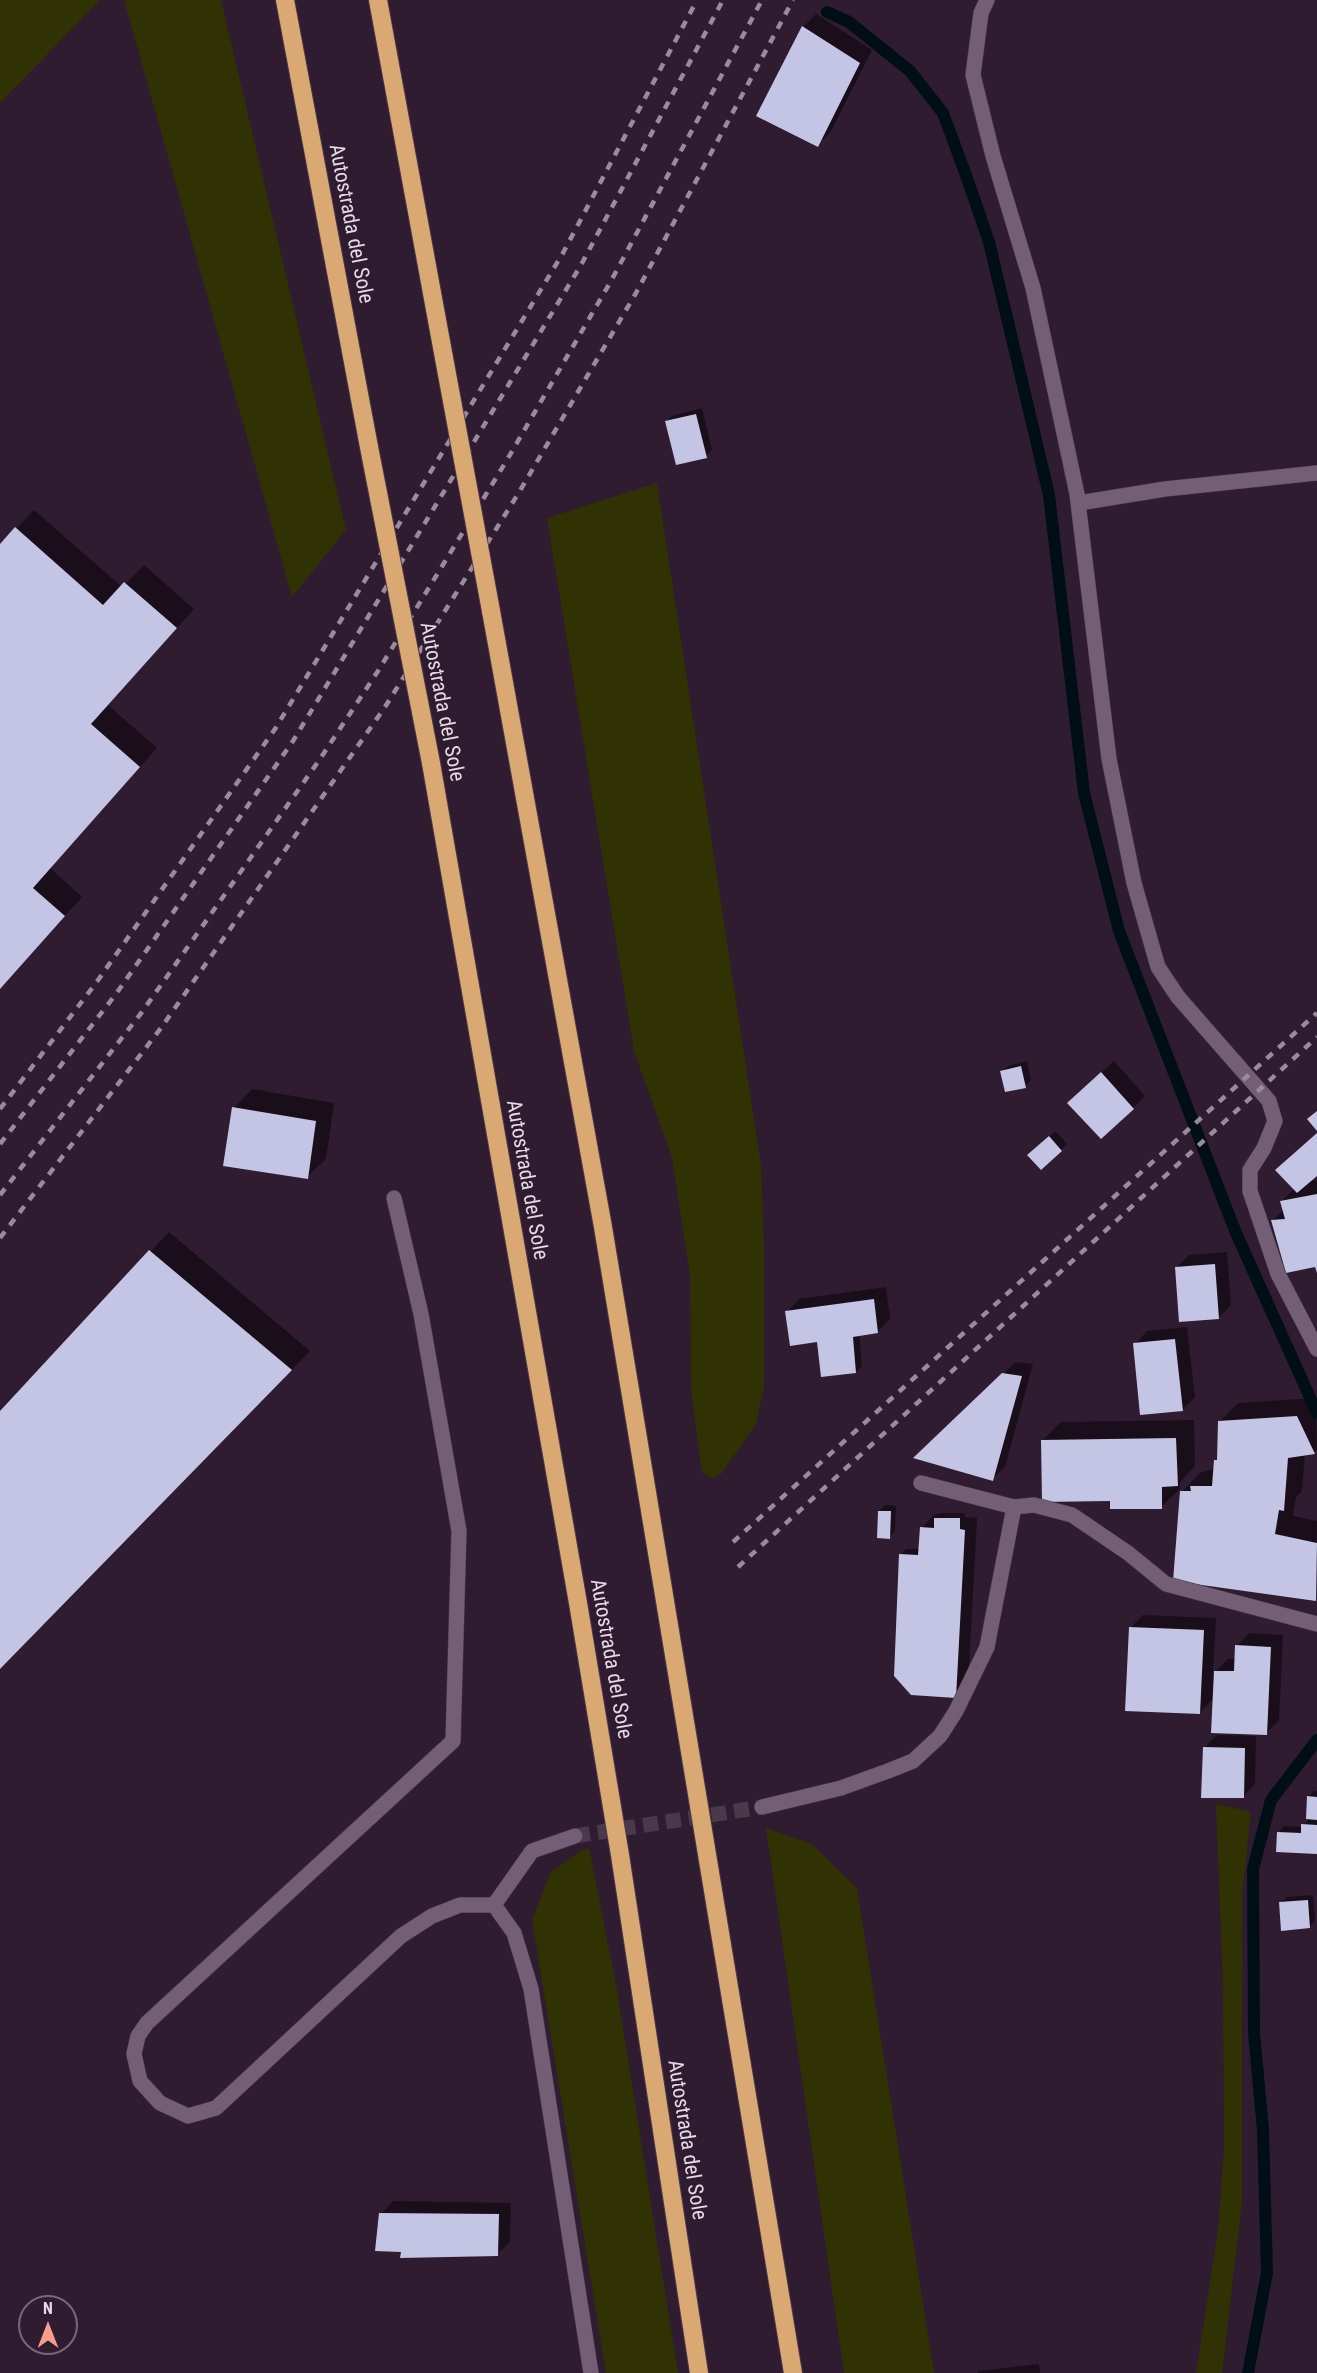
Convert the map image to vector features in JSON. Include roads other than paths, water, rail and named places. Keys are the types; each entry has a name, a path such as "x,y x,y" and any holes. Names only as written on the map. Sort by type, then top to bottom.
{"highway":[{"name":"Autostrada del Sole","path":"285,0 431,763 582,1626 699,2373"},
{"path":"378,0 606,1239 793,2373"}],"street":[{"path":"987,0 981,13 973,75 993,156 1033,288 1078,503 1109,759 1147,932 1158,967 1178,997 1269,1101 1275,1121 1264,1148 1250,1170 1250,1191 1278,1274 1317,1349"},
{"path":"1078,503 1166,489 1317,473"},
{"path":"394,1198 421,1314 459,1531 453,1741 147,2023 138,2036 134,2054 141,2081 160,2103 188,2116 216,2108 401,1936 432,1916 460,1905 494,1905"},
{"path":"921,1483 1014,1506 1034,1505 1072,1515 1128,1553 1166,1584 1317,1624"},
{"path":"762,1807 841,1788 888,1772 913,1761 940,1736 957,1712 987,1647 1014,1506"},
{"path":"494,1905 532,1851 575,1836"},
{"path":"494,1905 514,1933 531,1989 591,2373"}],"waterway":[{"path":"827,12 849,22 910,71 943,113 967,178 989,242 1049,495 1084,793 1119,931 1236,1233 1317,1413"},
{"path":"1248,2373 1267,2273 1263,2130 1254,2033 1253,1869 1271,1800 1317,1740"}],"tunnel":[{"path":"575,1836 762,1807"}],"railway":[{"path":"0,1109 96,983 275,729 563,253 697,0"},
{"path":"0,1144 116,994 293,741 581,265 723,0"},
{"path":"0,1195 142,1012 320,759 378,671 507,460 611,281 762,0"},
{"path":"0,1238 161,1028 385,707 518,494 636,293 793,0"},
{"path":"733,1542 1317,1013"},
{"path":"738,1567 1317,1037"}]}
